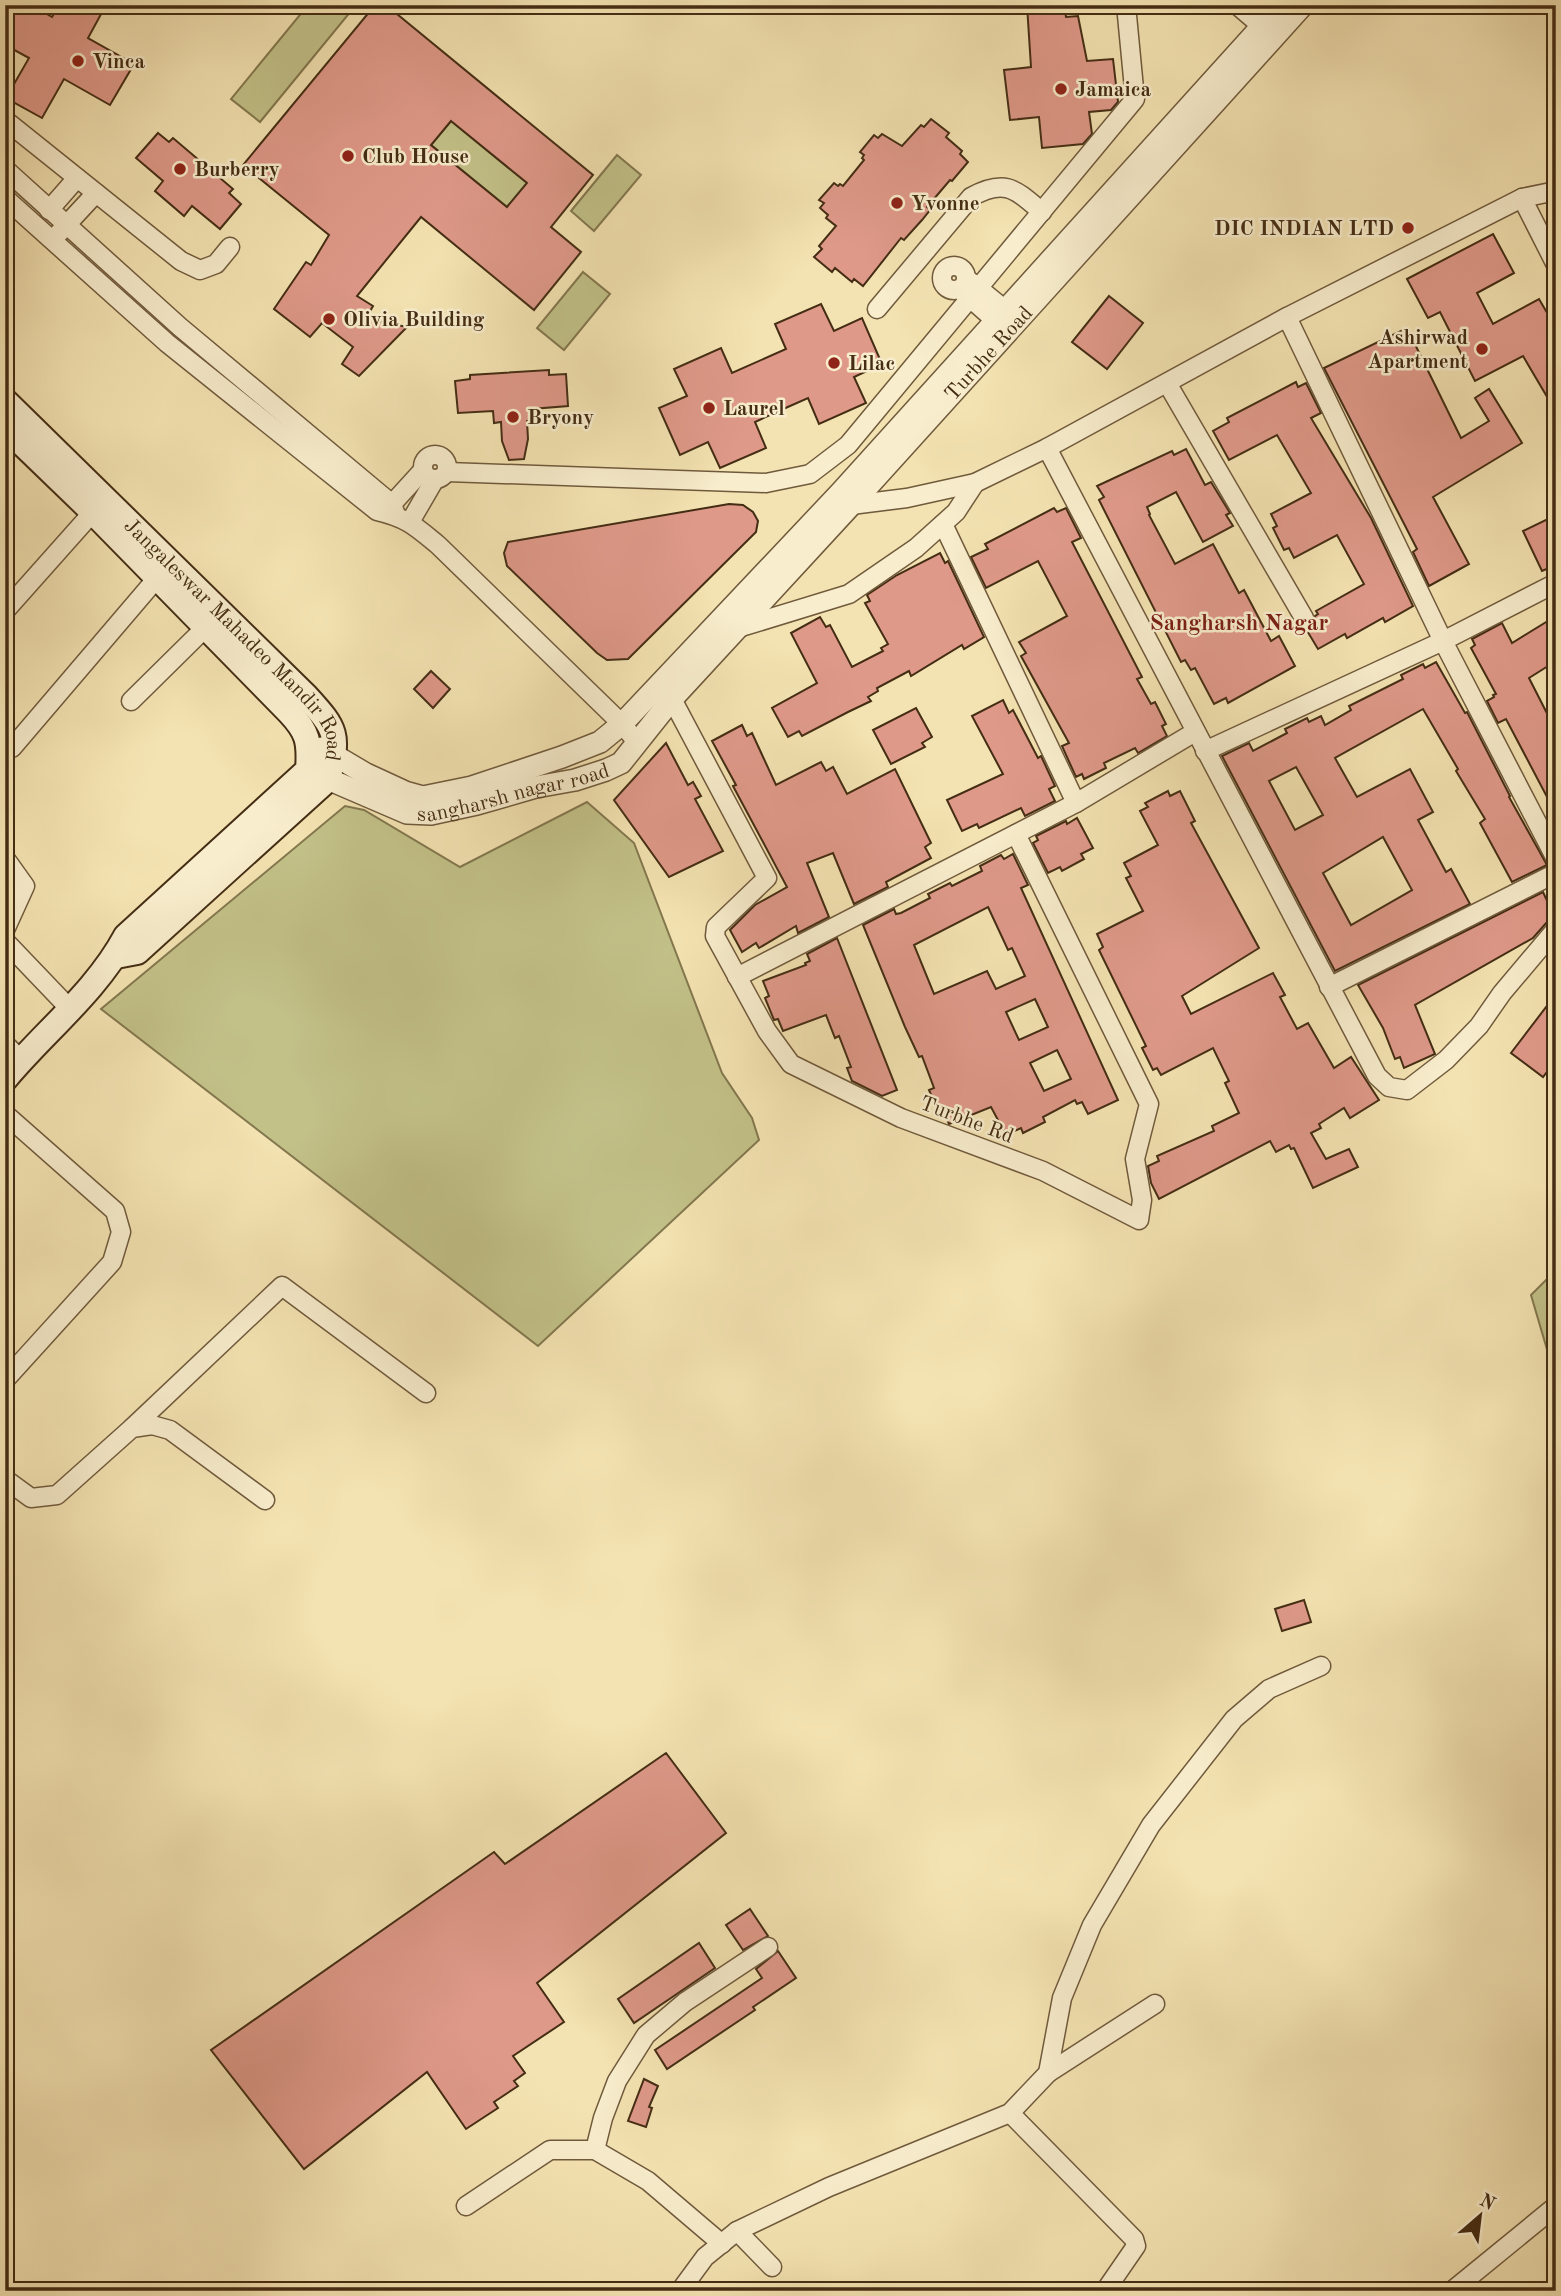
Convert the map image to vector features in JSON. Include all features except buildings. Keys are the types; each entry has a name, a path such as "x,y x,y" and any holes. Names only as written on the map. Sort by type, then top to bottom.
{"main road":[{"name":"Jangaleswar Mahadeo Mandir Road","path":"5,401 306,696 324,715 335,736 334,754 318,774 126,936 116,956 71,1010 13,1052 5,1079"},
{"name":"Jangaleswar Mahadeo Mandir Road","path":"5,427 93,512 300,724 308,740 318,774"}],"street":[{"path":"399,514 435,474 766,483 810,474 848,445 969,288 1042,212 1135,99 1126,5"},
{"path":"1237,5 1268,32 1280,5"},
{"name":"Turbhe Road","path":"672,699 851,505 1006,320 1268,32 1303,5"},
{"path":"5,120 181,261 200,270 216,264 230,247"},
{"path":"5,169 349,480"},
{"path":"49,210 77,178"},
{"path":"877,309 971,197 984,189 999,186 1013,188 1042,212"},
{"path":"851,505 907,498 975,483 1047,448 1287,317 1522,198 1556,191"},
{"path":"52,241 96,193"},
{"path":"5,198 167,343 439,545 638,742"},
{"path":"1522,198 1556,265"},
{"path":"308,740 376,778 405,792 423,797 472,787 600,742 622,724 1006,320 969,288"},
{"path":"1287,317 1443,641 1556,859"},
{"path":"1167,383 1304,618"},
{"path":"1047,448 1377,1076 1389,1087 1407,1090 1446,1060 1479,1026 1502,993 1556,929"},
{"path":"399,514 435,474"},
{"path":"738,628 849,594 916,548 956,512 975,483"},
{"path":"5,611 93,512"},
{"path":"943,524 1076,803"},
{"path":"12,748 157,578"},
{"path":"1205,751 1443,641 1556,583"},
{"path":"131,701 206,627"},
{"name":"sangharsh nagar road","path":"318,774 407,813 431,814 536,787 575,780 621,763 672,699"},
{"name":"Turbhe Rd","path":"672,699 766,878 716,927 715,936 767,1031 791,1064 901,1118 1042,1171 1139,1220 1142,1200 1135,1159 1149,1104 1016,834"},
{"path":"737,977 1076,803 1195,732"},
{"path":"5,858 25,886 5,930"},
{"path":"1329,988 1556,873"},
{"path":"5,941 71,1010"},
{"path":"5,1114 115,1210 121,1232 112,1262 5,1380"},
{"path":"5,1479 31,1498 57,1495 282,1286 426,1393"},
{"path":"132,1428 152,1425 170,1430 265,1500"},
{"path":"1048,2073 1062,1998 1092,1925 1151,1825 1234,1718 1269,1689 1321,1666"},
{"path":"595,2150 617,2081 646,2035 685,2002 768,1947"},
{"path":"680,2291 705,2258 737,2231 829,2188 1010,2113 1048,2073 1155,2004"},
{"path":"1010,2113 1134,2239 1136,2246 1105,2291"},
{"path":"466,2206 550,2150 595,2150 648,2181 722,2244"},
{"path":"1451,2291 1556,2206"},
{"path":"737,2231 772,2267"}],"shaded area":[{"path":"308,5 356,5 260,122 231,99"},
{"path":"451,121 527,183 507,207 431,145"},
{"path":"617,155 641,175 594,231 571,211"},
{"path":"583,272 610,294 564,350 537,328"},
{"path":"587,802 634,843 722,1073 752,1118 759,1140 538,1346 101,1009 345,806 364,810 460,867"},
{"path":"1556,1270 1556,1363 1551,1363 1531,1295"}],"place":[{"name":"Vinca","path":"78,61"},
{"name":"Jamaica","path":"1061,89"},
{"name":"Club House","path":"348,156"},
{"name":"Burberry","path":"180,169"},
{"name":"Yvonne","path":"897,203"},
{"name":"DIC INDIAN LTD","path":"1408,228"},
{"name":"Olivia Building","path":"329,319"},
{"name":"Ashirwad Apartment","path":"1482,349"},
{"name":"Lilac","path":"834,363"},
{"name":"Laurel","path":"709,408"},
{"name":"Bryony","path":"513,417"}],"district":[{"name":"Sangharsh Nagar","path":"1239,622"}]}
